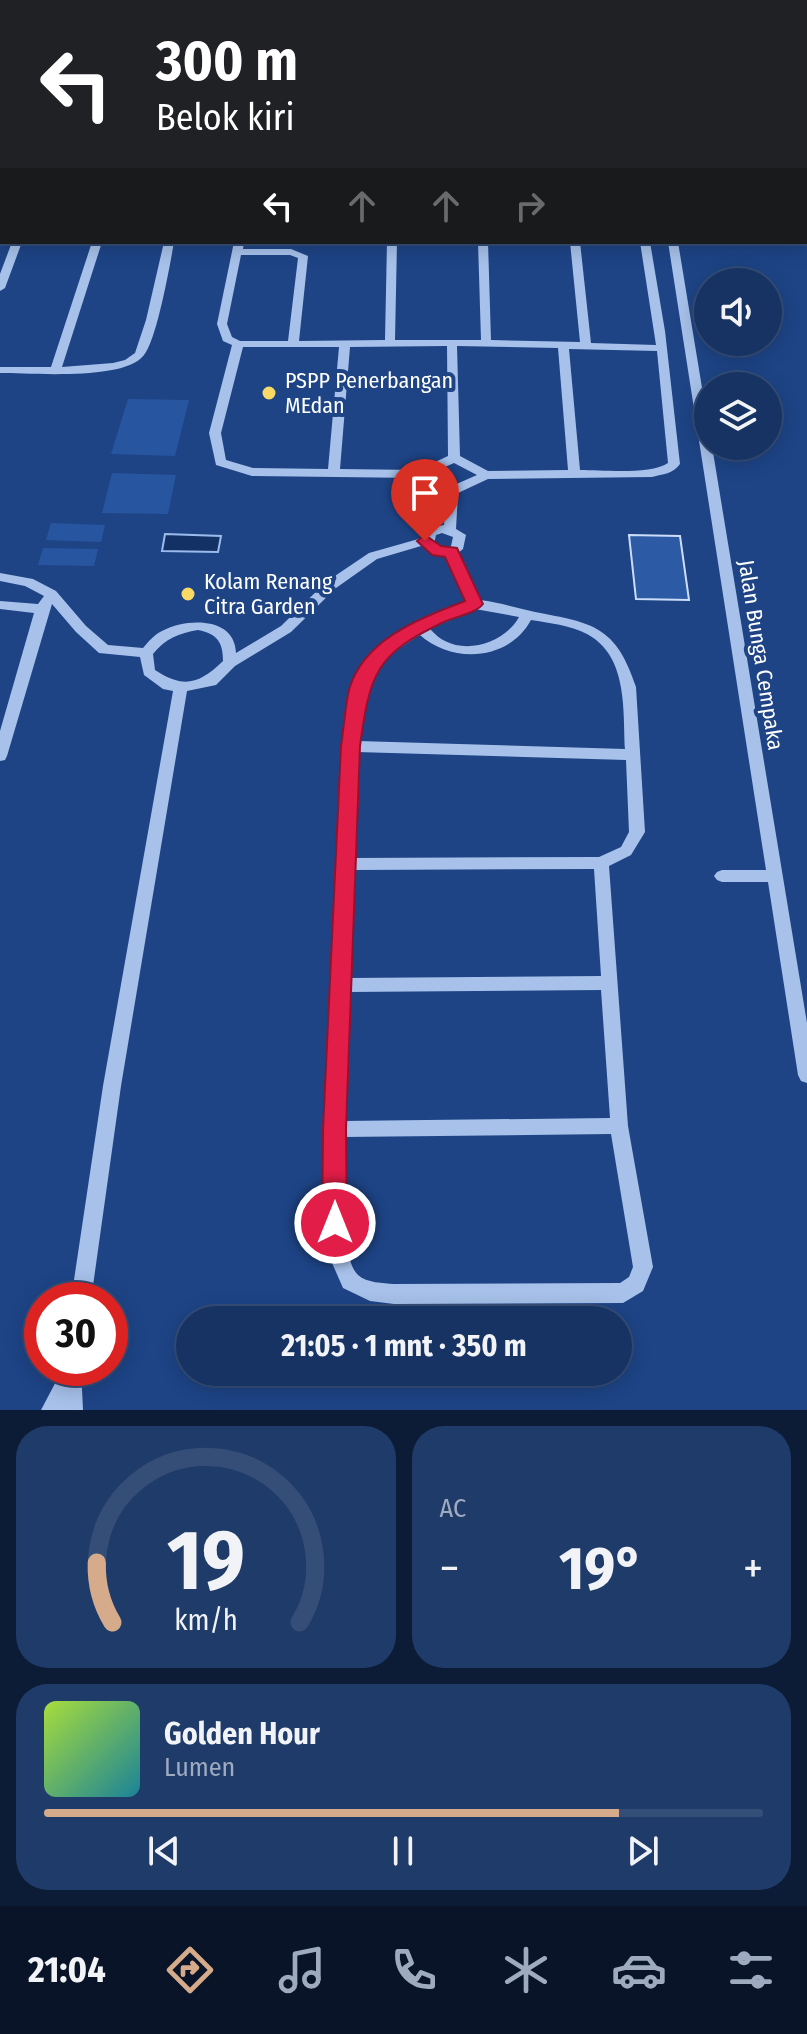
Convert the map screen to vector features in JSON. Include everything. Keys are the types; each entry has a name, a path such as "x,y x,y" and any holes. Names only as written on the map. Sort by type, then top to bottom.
{"street":[{"path":"0,288 16,244"},
{"path":"56,368 96,244"},
{"path":"0,370 112,367 140,354 168,244"},
{"path":"390,344 392,244"},
{"path":"483,244 486,343"},
{"path":"575,244 586,346"},
{"path":"452,491 486,475 652,473 674,464 676,448 645,244"},
{"name":"Jalan Bunga Cempaka","path":"673,244 807,1075"},
{"path":"293,345 303,256 238,247 222,329 227,339 238,344 293,345 345,345 486,343 662,348"},
{"path":"452,343 454,458"},
{"path":"238,344 215,433 220,462 252,472 420,474 454,458"},
{"path":"334,472 345,345"},
{"path":"563,345 574,473"},
{"path":"454,458 486,475"},
{"path":"420,474 452,491"},
{"path":"450,529 452,491"},
{"path":"230,663 232,650 227,638 200,625 166,631 153,641 146,653 149,672 157,679 181,687 211,681 230,663 286,629 331,585 373,556 425,541 430,532 450,529"},
{"path":"425,541 437,552 451,551 462,540 450,529"},
{"path":"451,551 475,604"},
{"path":"0,577 28,582 51,594 104,650 146,653"},
{"path":"0,756 3,730 42,609 51,594"},
{"path":"345,864 601,863 626,851 637,832 629,687 624,665 610,641 569,621 475,604 438,618 390,644 367,670 359,689 350,746 345,864 341,985 334,1129 338,1256 350,1281 370,1291 394,1294 623,1293 636,1284 643,1267 619,1126 601,863"},
{"path":"0,605 42,609"},
{"path":"421,629 442,645 487,647 511,639 522,628 527,615"},
{"path":"83,1282 107,1112 181,687"},
{"path":"350,746 632,755"},
{"path":"722,876 773,876"},
{"path":"341,985 608,983"},
{"path":"334,1129 619,1126"},
{"path":"51,1410 64,1386"},
{"path":"72,1386 73,1410"}],"shaded area":[{"path":"128,399 189,400 175,456 111,454"},
{"path":"112,473 176,475 168,514 102,513"},
{"path":"51,523 105,525 101,542 46,540"},
{"path":"165,534 221,536 218,552 162,551"},
{"path":"43,548 98,549 94,566 38,565"}],"building":[{"path":"629,535 680,536 689,600 636,599"}],"place":[{"name":"PSPP Penerbangan MEdan","path":"269,393"},
{"name":"Kolam Renang Citra Garden","path":"188,594"}],"route":[{"path":"335,1223 334,1129 350,746 359,689 367,670 390,644 438,618 475,604 451,551 437,552 425,541"}]}
